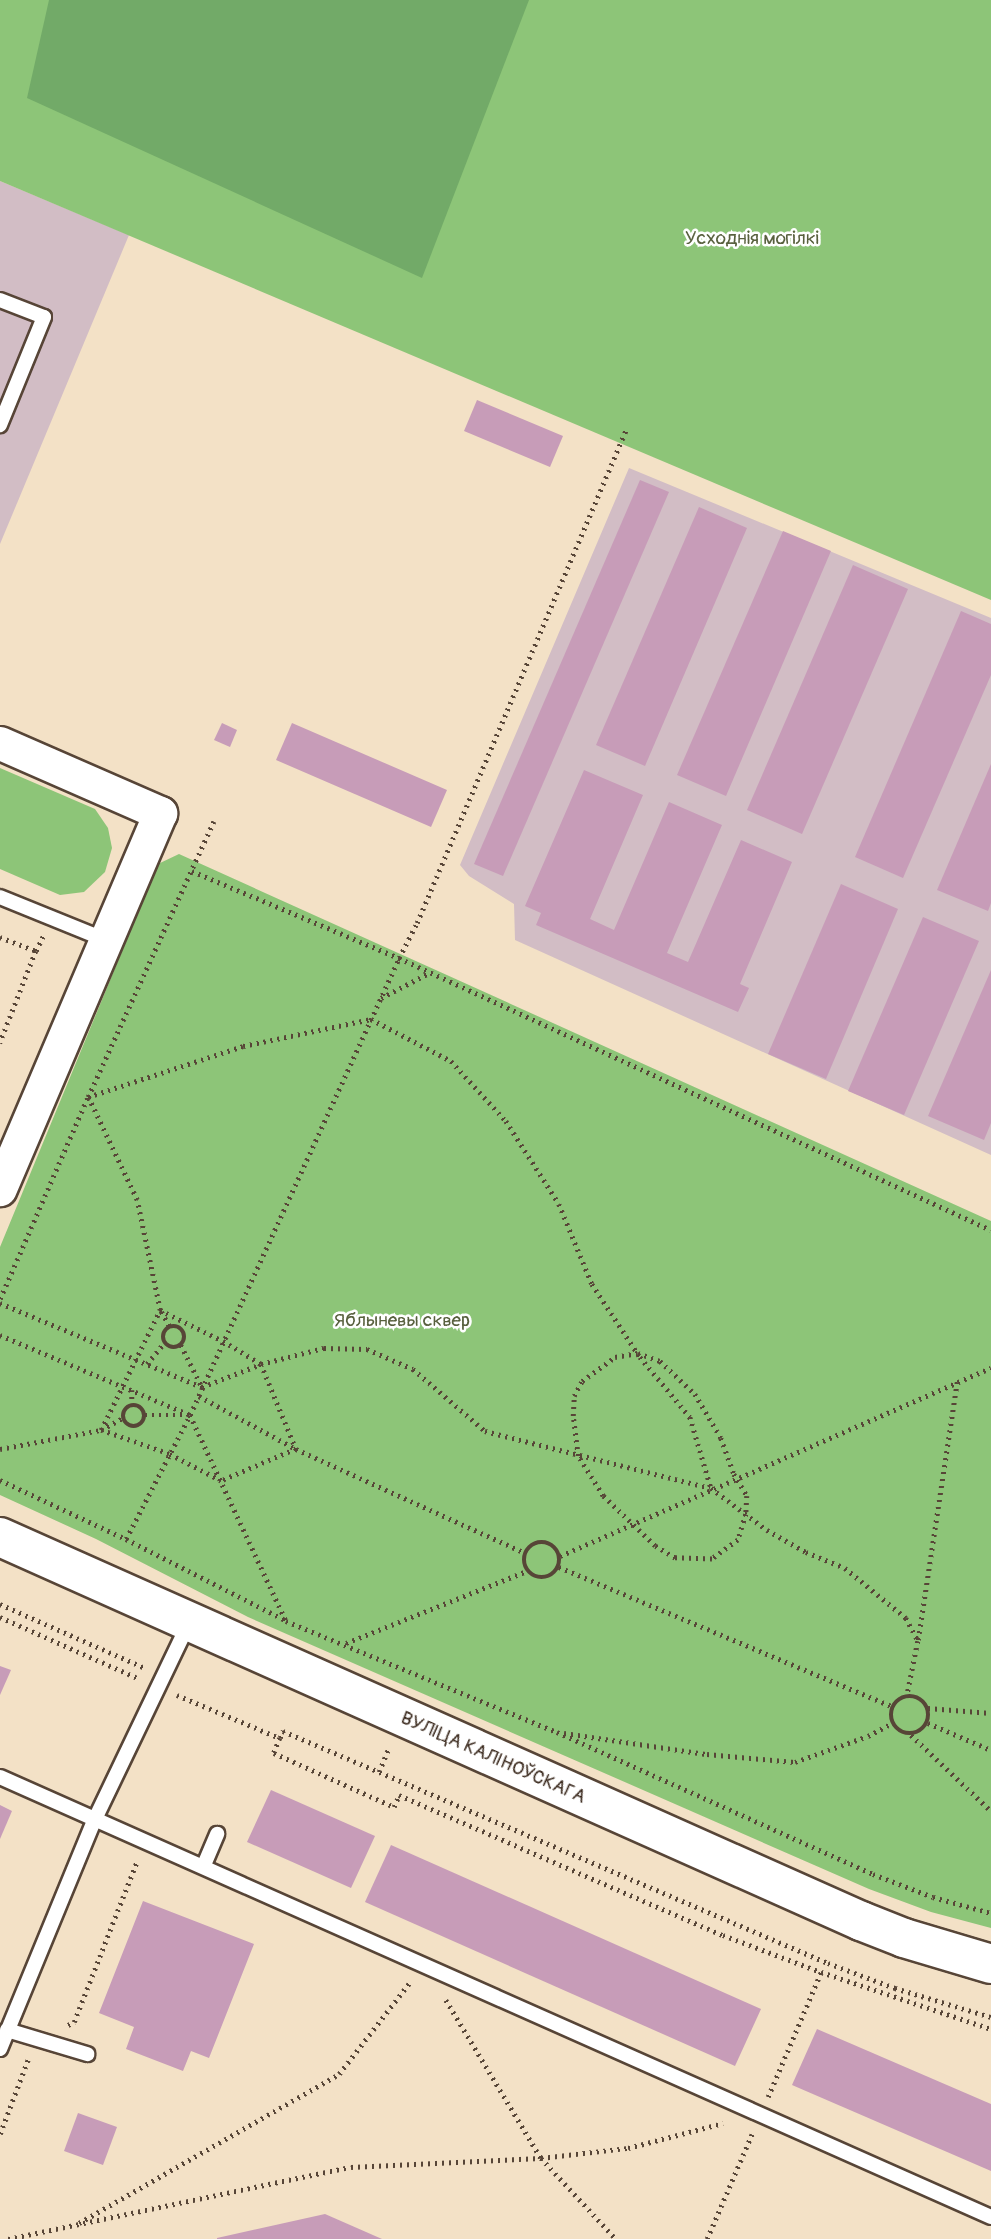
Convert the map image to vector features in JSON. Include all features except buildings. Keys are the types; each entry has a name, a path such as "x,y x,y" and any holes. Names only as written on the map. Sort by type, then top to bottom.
{"main road":[{"name":"ВУЛІЦА КАЛІНОЎСКАГА","path":"0,1537 861,1921 904,1938 991,1964"}],"street":[{"path":"0,743 160,813 0,1189"}],"lane":[{"path":"0,300 44,317 0,425"},
{"path":"0,897 106,940"},
{"path":"0,2049 95,1819 190,1622"},
{"path":"0,1777 991,2217"},
{"path":"204,1866 218,1834"},
{"path":"7,2030 87,2054"}],"path":[{"path":"126,1539 199,1396 417,923 626,430"},
{"path":"214,821 88,1097 0,1301 202,1387 261,1364 324,1348 367,1349 413,1369 485,1431 711,1488 796,1546 845,1568 906,1618 918,1641"},
{"path":"192,871 399,958 991,1230"},
{"path":"0,937 36,951 0,1043"},
{"path":"381,999 430,973"},
{"path":"88,1097 243,1045 371,1019 451,1061 506,1121 559,1204 592,1284 638,1353 690,1417 711,1488"},
{"path":"88,1097 137,1200 160,1310 169,1326"},
{"path":"160,1310 223,1341 261,1364 296,1449"},
{"path":"101,1430 120,1385 160,1310"},
{"path":"169,1326 176,1326 184,1332 185,1339 181,1345 170,1347 164,1342 163,1334 169,1326"},
{"path":"0,1335 190,1415 286,1621"},
{"path":"146,1364 164,1342"},
{"path":"181,1345 202,1387"},
{"path":"638,1353 660,1361 695,1394 721,1438 736,1477 747,1496 746,1514 738,1540 712,1559 675,1559 655,1546 634,1522 603,1496 578,1456 573,1416 574,1396 582,1381 615,1357 638,1353"},
{"path":"560,1556 991,1368"},
{"path":"907,1696 920,1698 928,1708 928,1723 921,1731 911,1734 900,1732 892,1723 893,1707 907,1696 918,1641 957,1382"},
{"path":"132,1390 132,1405"},
{"path":"199,1396 296,1449 525,1553"},
{"path":"132,1405 142,1409 145,1415 143,1422 137,1427 126,1425 123,1418 126,1408 132,1405"},
{"path":"145,1415 190,1415"},
{"path":"0,1449 101,1430 123,1418"},
{"path":"101,1430 169,1454 221,1481"},
{"path":"221,1481 296,1449"},
{"path":"0,1480 126,1539 286,1621 346,1643 557,1732 884,1878 933,1897 991,1913"},
{"path":"543,1542 554,1546 560,1556 559,1567 547,1578 536,1577 527,1571 523,1562 525,1553 533,1545 543,1542"},
{"path":"559,1567 893,1707"},
{"path":"346,1643 527,1571"},
{"path":"0,1604 280,1738"},
{"path":"0,1617 162,1682"},
{"path":"928,1708 991,1713"},
{"path":"557,1732 707,1754 794,1762 869,1736 892,1723"},
{"path":"928,1723 991,1750"},
{"path":"404,1784 394,1807 274,1753 283,1731 816,1958 895,1988 991,2017"},
{"path":"911,1734 991,1811"},
{"path":"399,1795 723,1935 821,1972 991,2029"},
{"path":"0,2134 36,2039 74,2022 145,1840"},
{"path":"79,2223 339,2074 424,1964 541,2158 616,2239"},
{"path":"8,2239 351,2167 541,2158 628,2148 761,2113"}],"shaded area":[{"path":"0,181 129,235 0,544"},
{"path":"629,468 991,618 991,1155 515,940 514,904 469,876 460,865"}],"green space":[{"name":"Усходнія могілкі","path":"0,0 991,0 991,600 0,181"},
{"path":"49,0 529,0 422,278 27,98"},
{"path":"0,768 95,809 108,828 112,848 105,872 84,892 60,895 0,869"},
{"name":"Яблыневы сквер","path":"179,854 991,1221 991,1928 931,1912 869,1889 248,1617 96,1539 0,1495 0,1247 158,864"}]}
